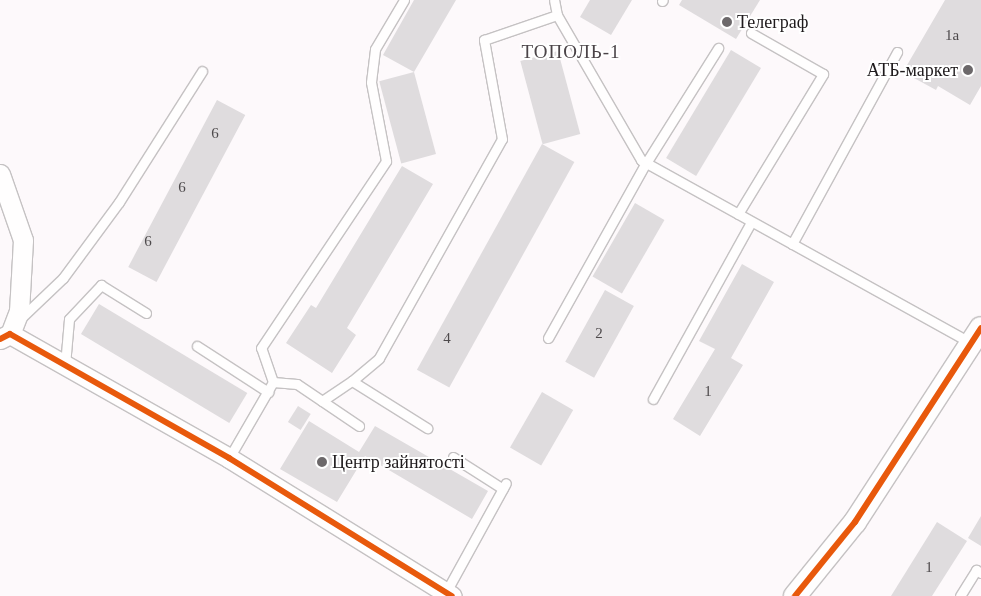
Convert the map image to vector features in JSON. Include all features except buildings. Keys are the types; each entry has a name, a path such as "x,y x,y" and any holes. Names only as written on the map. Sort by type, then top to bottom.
{"street":[{"path":"0,174 23,240 19,311 8,333 228,458 449,594"},
{"path":"795,596 854,522 977,336"}],"lane":[{"path":"228,458 273,382 261,348 386,161 371,82 375,49 404,0"},
{"path":"554,0 557,15 641,160 792,244 977,336"},
{"path":"322,401 352,381 379,358 502,138 484,40 557,15"},
{"path":"738,214 823,74 751,33"},
{"path":"548,338 646,163 718,48"},
{"path":"792,244 897,52"},
{"path":"8,333 63,278 119,202 202,71"},
{"path":"653,399 751,222"},
{"path":"65,366 69,319 102,285 146,312"},
{"path":"196,346 268,392"},
{"path":"352,381 427,428"},
{"path":"273,382 297,384 359,426"},
{"path":"449,594 505,486 453,457"},
{"path":"960,596 976,570 981,572"}],"cycle path":[{"path":"795,596 855,522 981,328"},
{"path":"0,339 10,334 229,458 452,596"}],"place":[{"name":"Телеграф","path":"727,22"},
{"name":"АТБ-маркет","path":"968,70"},
{"name":"Центр зайнятості","path":"322,462"}],"district":[{"name":"ТОПОЛЬ-1","path":"571,52"}]}
